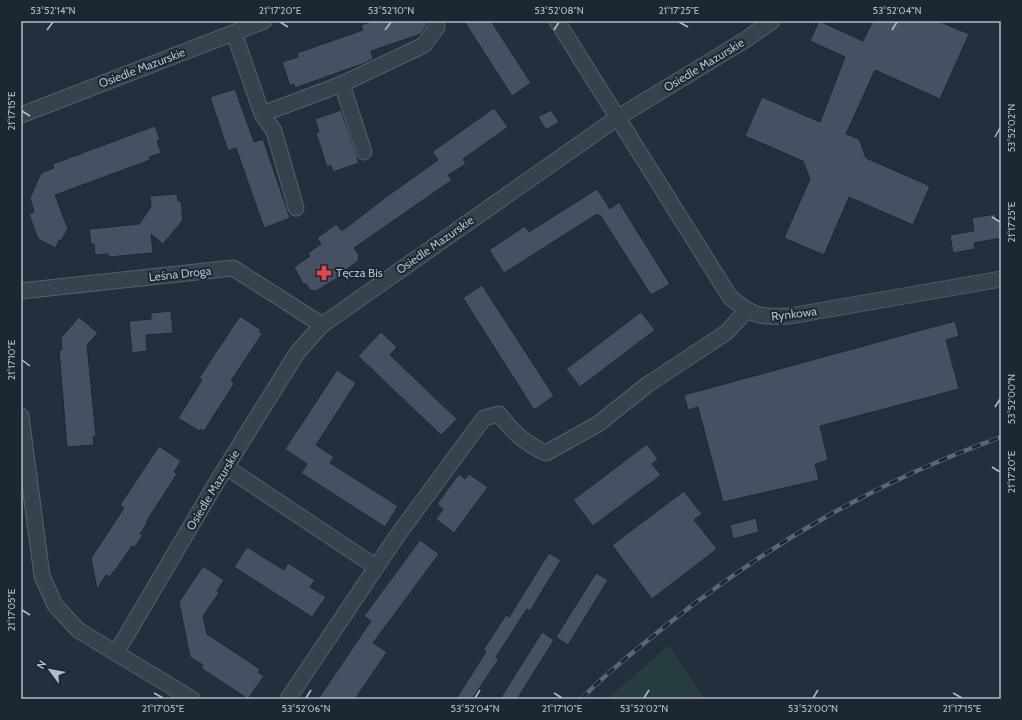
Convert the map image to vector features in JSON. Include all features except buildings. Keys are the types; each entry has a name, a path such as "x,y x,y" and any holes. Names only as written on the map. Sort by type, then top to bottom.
{"street":[{"name":"Osiedle Mazurskie","path":"21,115 264,21"},
{"path":"262,114 342,84 424,45 437,26 435,21"},
{"name":"Rynkowa","path":"557,21 730,297 746,311 765,317 790,316 1001,279"},
{"name":"Osiedle Mazurskie","path":"116,652 226,467 297,353 322,325 617,118 745,40 772,21"},
{"path":"234,33 262,114 274,131 296,208"},
{"path":"342,84 364,152"},
{"name":"Leśna Droga","path":"21,291 233,268 322,325"},
{"path":"288,699 376,567 484,418 499,414 514,432 527,444 546,453 598,424 647,385 727,332 746,311"},
{"path":"22,424 42,576 55,606 78,630 192,699"},
{"path":"226,467 376,567"}],"green space":[{"path":"669,645 705,699 607,699"}],"railway":[{"path":"581,699 634,651 668,624 707,594 787,540 868,494 955,455 1001,437"}],"place":[{"name":"Tęcza Bis","path":"324,273"}]}
